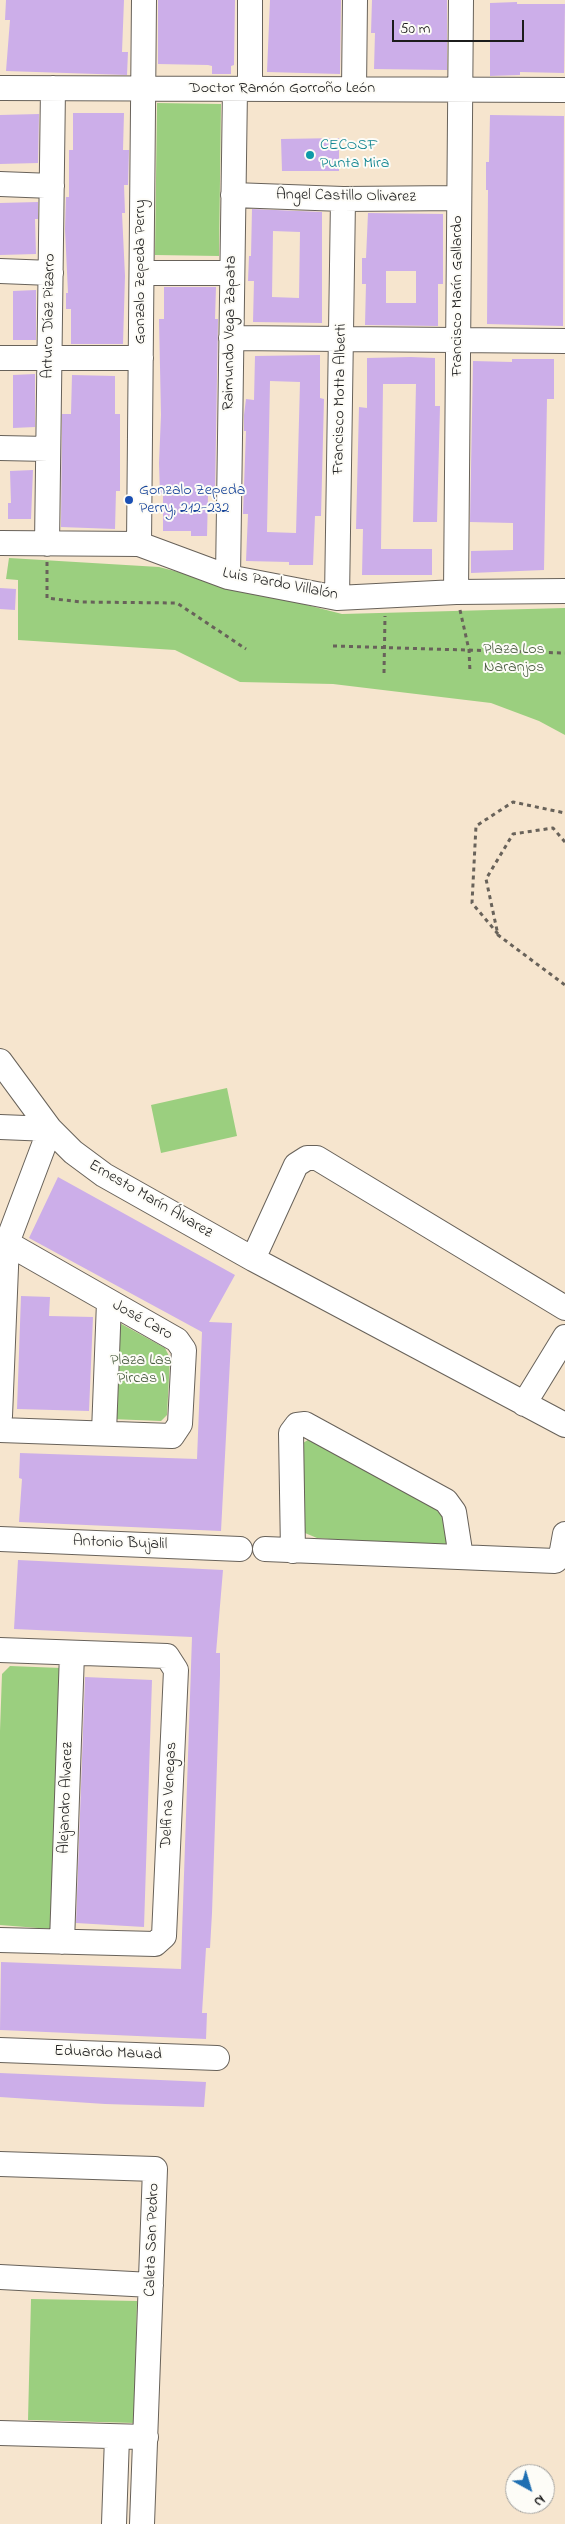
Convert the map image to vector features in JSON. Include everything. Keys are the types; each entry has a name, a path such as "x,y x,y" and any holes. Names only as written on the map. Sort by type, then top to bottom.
{"street":[{"name":"Gonzalo Zepeda Perry","path":"139,544 144,0"},
{"name":"Raimundo Vega Zapata","path":"228,577 233,195 250,0"},
{"path":"354,89 355,0"},
{"name":"Francisco Marín Gallardo","path":"456,592 461,0"},
{"name":"Doctor Ramón Gorroño León","path":"0,88 565,90"},
{"name":"Arturo Díaz Pizarro","path":"47,544 53,88"},
{"path":"0,184 52,186"},
{"name":"Angel Castillo Olivarez","path":"233,195 343,199 459,198"},
{"name":"Francisco Motta Alberti","path":"337,598 343,199"},
{"path":"0,271 51,273"},
{"path":"142,273 232,272"},
{"path":"231,338 565,341"},
{"path":"0,358 141,358"},
{"path":"0,448 48,448"},
{"name":"Luis Pardo Villalón","path":"0,543 139,544 228,577 337,598 456,592 565,591"},
{"name":"Ernesto Marín Álvarez","path":"0,1061 50,1129 73,1152 104,1175 253,1259 565,1425"},
{"path":"0,1127 50,1129 4,1242 0,1416"},
{"path":"253,1259 296,1164 307,1158 317,1158 565,1308"},
{"name":"José Caro","path":"0,1430 104,1432 172,1436 180,1424 184,1350 177,1340 4,1242"},
{"path":"104,1432 109,1302"},
{"path":"524,1404 565,1337"},
{"path":"293,1551 290,1433 297,1425 306,1424 446,1501 454,1512 461,1557"},
{"path":"265,1549 555,1561 561,1556 565,1534"},
{"name":"Antonio Bujalil","path":"0,1540 240,1549"},
{"name":"Delfina Venegas","path":"0,1650 167,1656 176,1670 164,1936 155,1944 0,1940"},
{"name":"Alejandro Alvarez","path":"62,1942 72,1653"},
{"name":"Eduardo Mauad","path":"0,2050 217,2058"},
{"name":"Caleta San Pedro","path":"0,2164 155,2169 142,2524"},
{"path":"0,2278 151,2285"},
{"path":"0,2433 146,2437"},
{"path":"114,2524 117,2436"}],"path":[{"path":"47,544 47,598 81,602 177,603 246,649"},
{"path":"456,592 469,650 470,672"},
{"path":"384,673 386,596"},
{"path":"333,646 565,653"},
{"path":"565,813 513,802 476,826 472,903 498,935 565,985"},
{"path":"498,935 486,880 513,834 552,828 565,842"}],"green space":[{"path":"157,103 221,104 219,256 155,255"},
{"name":"Plaza Los Naranjos","path":"9,558 159,567 342,614 565,608 565,735 539,721 491,703 333,684 240,682 175,650 18,640 18,580 6,579"},
{"path":"227,1088 237,1136 161,1153 151,1105"},
{"name":"Plaza Las Pircas I","path":"116,1321 165,1348 170,1358 167,1415 161,1421 111,1419"},
{"path":"311,1438 433,1506 442,1516 449,1541 442,1548 317,1538 305,1533 303,1443"},
{"path":"10,1666 61,1668 51,1929 0,1925 0,1731 2,1674"},
{"path":"31,2299 137,2301 134,2423 28,2420"}],"building":[{"path":"6,0 124,0 122,52 128,52 127,75 6,71 10,20 5,20"},
{"path":"158,0 235,0 234,65 231,66 231,74 212,74 212,66 208,65 158,64"},
{"path":"270,0 341,0 340,74 267,72"},
{"path":"372,0 447,0 447,70 374,69 375,33 371,33"},
{"path":"517,2 517,4 565,4 564,73 520,72 520,75 490,76 490,3"},
{"path":"73,113 124,113 123,150 129,150 128,185 124,185 125,213 122,213 125,276 123,344 71,344 71,309 66,309 66,293 68,293 65,229 66,197 69,197 69,150 73,150"},
{"path":"39,114 38,163 0,164 0,115"},
{"path":"490,115 564,116 563,326 487,324 488,190 486,190 486,162 489,162"},
{"name":"CECOSF Punta Mira","path":"339,138 339,171 282,171 281,139"},
{"path":"38,202 38,219 35,219 36,254 0,255 0,203"},
{"path":"252,209 322,212 322,323 253,322 254,281 248,281 249,256 251,256","holes":["273,231 300,232 299,298 272,297"]},
{"path":"368,213 443,214 443,284 438,284 438,326 365,325 366,284 362,284 362,258 366,258","holes":["386,271 416,271 416,303 386,303"]},
{"path":"164,287 216,287 215,319 218,319 215,494 208,495 207,536 191,536 191,531 163,531 163,494 160,494 159,463 161,415 159,319 164,319"},
{"path":"36,290 36,340 13,340 13,291"},
{"path":"320,355 320,398 324,399 321,516 315,516 313,565 289,565 289,562 246,561 248,514 243,514 246,431 244,431 244,415 246,399 254,400 255,356","holes":["270,381 300,382 296,533 267,532"]},
{"path":"367,358 435,358 435,406 440,406 437,522 413,522 416,384 383,384 381,549 432,549 432,575 362,575 363,529 356,529 359,407 367,408"},
{"path":"512,359 554,359 554,399 547,399 544,570 471,573 471,551 513,550 513,523 470,522 473,361 512,362"},
{"path":"35,374 35,427 13,428 13,375"},
{"path":"72,375 115,376 115,414 120,414 120,491 116,491 115,529 61,527 62,414 71,414"},
{"path":"33,470 31,519 8,519 8,503 11,503 10,471"},
{"path":"0,588 16,589 15,610 0,609"},
{"path":"58,1177 235,1275 209,1322 232,1323 221,1531 19,1522 22,1479 19,1478 20,1453 197,1459 202,1332 29,1238"},
{"path":"21,1296 50,1297 49,1316 93,1317 89,1411 17,1409"},
{"path":"18,1560 223,1570 216,1653 220,1653 220,1675 212,1913 210,1948 206,1948 202,2013 207,2013 206,2039 0,2030 1,1962 181,1969 192,1637 14,1629"},
{"path":"85,1677 152,1680 144,1927 76,1923"},
{"path":"0,2073 206,2082 204,2107 105,2104 0,2097"}],"place":[{"name":"CECOSF Punta Mira","path":"310,155"},
{"name":"Gonzalo Zepeda Perry, 212-232","path":"129,500"}]}
